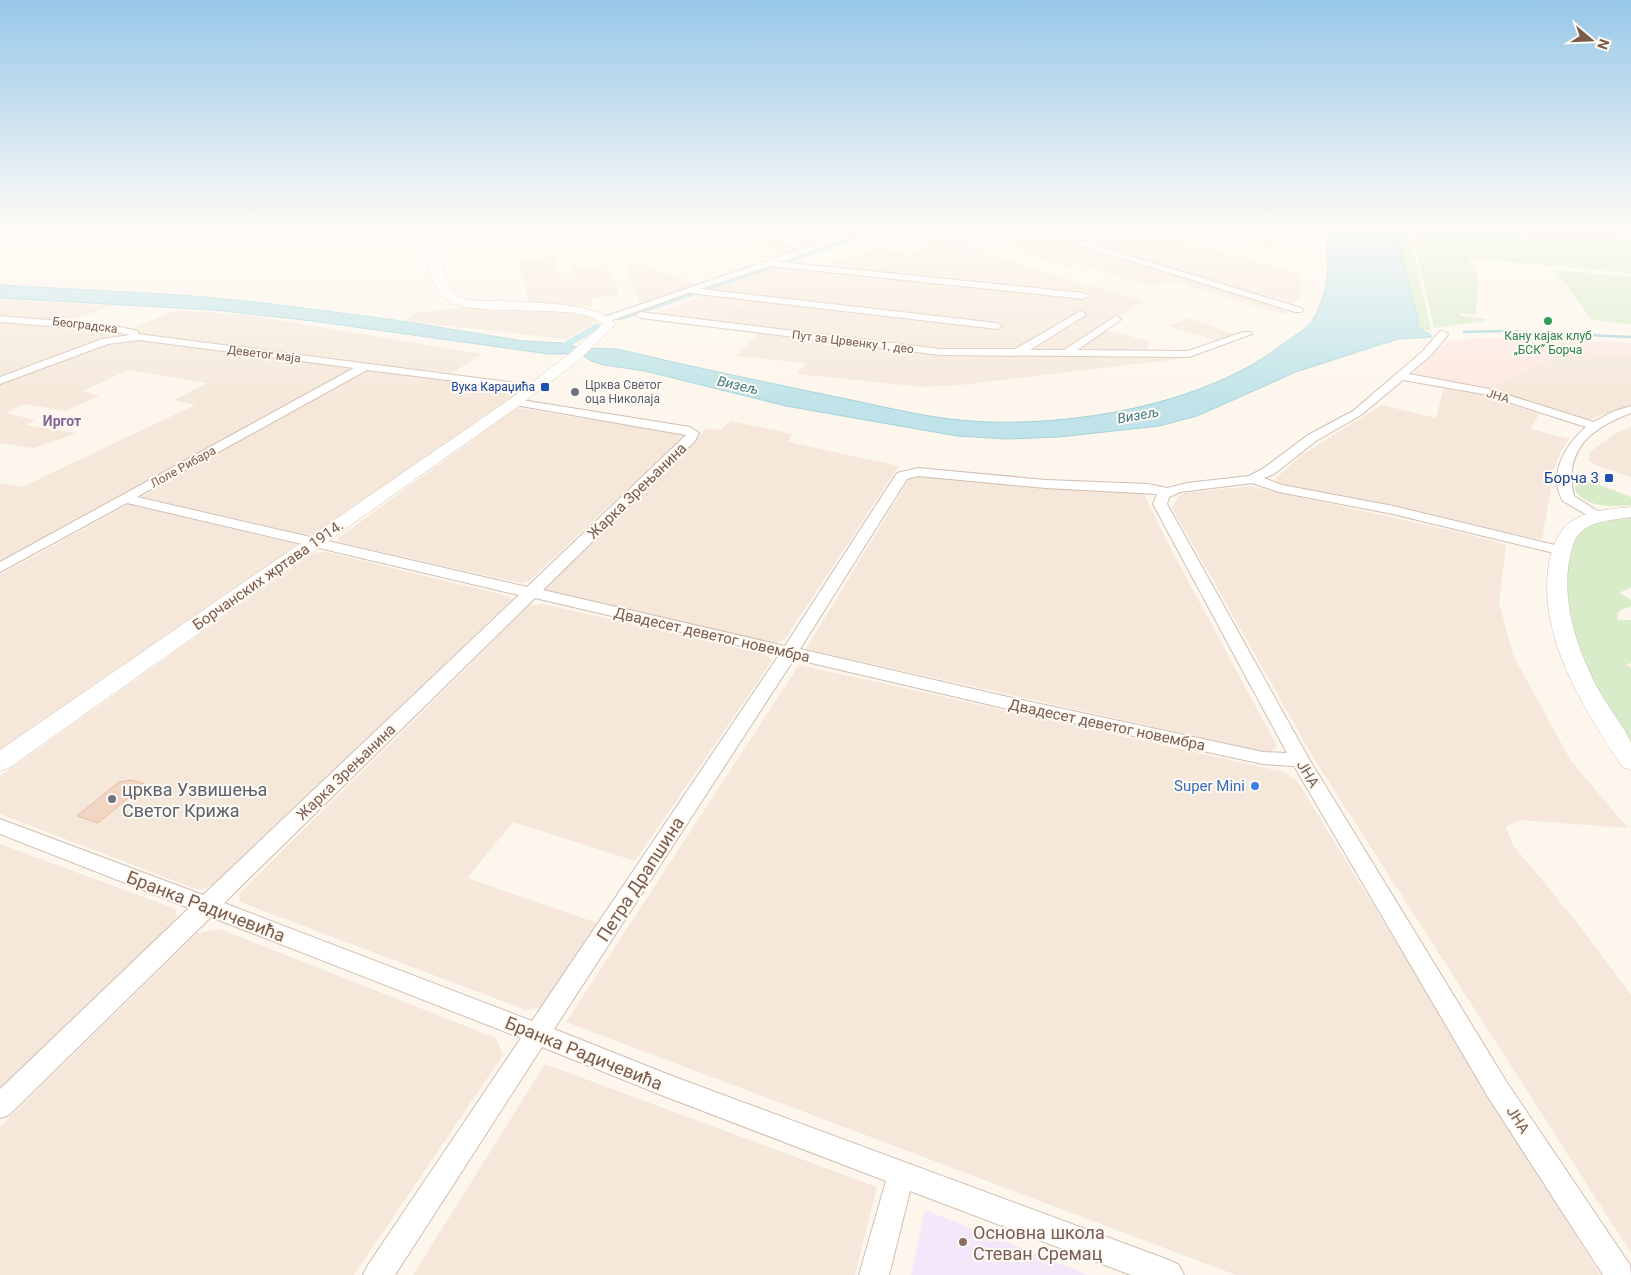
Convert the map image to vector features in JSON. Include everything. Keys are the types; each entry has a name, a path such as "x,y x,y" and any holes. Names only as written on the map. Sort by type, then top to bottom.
{"street":[{"path":"442,284 446,293 455,300 468,304 581,310 606,318 719,284"},
{"path":"963,284 1084,296"},
{"path":"1211,284 1298,310"},
{"path":"695,292 998,326"},
{"path":"1017,353 1081,314"},
{"name":"Пут за Црвенку 1. део","path":"641,315 940,352 1189,354 1247,334"},
{"name":"Борчанских жртава 1914.","path":"0,762 535,388 586,348 607,327 609,323 606,318"},
{"name":"Београдска","path":"0,319 111,328 125,330 139,336"},
{"path":"1066,353 1116,319"},
{"path":"1167,492 1187,486 1253,479 1269,471 1312,438 1357,413 1426,353 1444,334"},
{"name":"Деветог маја","path":"0,381 106,341 139,336 535,388"},
{"name":"Лоле Рибара","path":"0,568 365,366"},
{"name":"ЈНА","path":"1400,376 1485,391 1594,426"},
{"path":"515,402 686,430 693,433 691,438"},
{"path":"1598,517 1568,498 1565,484 1570,455 1576,443 1594,426 1631,409"},
{"name":"Жарка Зрењанина","path":"0,1106 691,438"},
{"name":"Петра Драпшина","path":"378,1275 789,653 899,480 908,474 926,472 1046,484 1148,488 1167,492"},
{"path":"1253,479 1279,488 1393,510 1562,551"},
{"name":"ЈНА","path":"1167,492 1160,501 1162,510 1300,760 1497,1088 1620,1275"},
{"name":"Двадесет деветог новембра","path":"127,499 1008,703 1263,758 1300,760"},
{"path":"1631,512 1598,517 1583,522 1572,530 1562,551 1558,581 1558,602 1572,660 1600,714 1631,760"},
{"name":"Бранка Радичевића","path":"0,826 538,1034 670,1088 1169,1275"},
{"path":"874,1275 901,1175"}],"shaded area":[{"path":"524,284 615,284 619,295 592,298 592,307 530,305"},
{"path":"632,284 693,284 699,286 641,305"},
{"path":"727,284 1081,284 1091,284 1145,302 1128,310 1063,352 939,350 704,322 759,300 998,328 1001,325 794,300 703,292"},
{"path":"1141,284 1162,284 1152,287"},
{"path":"1178,284 1300,284 1301,295 1285,315"},
{"path":"706,295 759,300 704,322 649,314"},
{"path":"0,299 110,306 62,324 117,331 121,334 0,379"},
{"path":"465,307 573,312 586,314 600,320 566,339 404,321 415,313"},
{"path":"176,310 248,315 482,354 452,373 223,346 144,335 130,329"},
{"path":"1189,318 1236,335 1217,341 1169,326"},
{"path":"1107,330 1151,342 1145,352 1072,351"},
{"path":"759,332 906,350 1184,355 1187,358 960,385 924,387 797,374 806,363 737,356"},
{"path":"1483,338 1531,338 1564,354 1485,389 1411,376 1435,351 1449,341"},
{"path":"1531,338 1563,339 1590,351 1587,351 1598,357 1631,357 1631,406 1587,420 1485,389 1563,354"},
{"path":"136,339 353,368 0,562 0,483 22,487 195,405 175,400 207,383 128,370 83,391 99,396 65,411 24,404 6,413 35,420 25,425 77,433 34,448 0,443 0,384 105,344"},
{"path":"1563,339 1631,343 1631,357 1598,357 1586,351 1589,350"},
{"path":"367,368 518,389 519,392 317,534 307,535 142,497"},
{"path":"1444,387 1470,391 1539,414 1531,429 1569,439 1560,453 1554,469 1542,540 1398,508 1294,489 1279,483 1275,479 1300,456 1382,405 1436,418"},
{"path":"517,408 681,434 683,437 529,581 521,583 341,543 338,538"},
{"path":"731,421 792,434 788,442 899,466 785,639 775,644 547,594 546,588 706,429 720,430"},
{"path":"1631,427 1631,477 1595,465 1589,461 1590,452 1614,434"},
{"path":"919,476 1001,482 1030,487 1144,494 1166,540 1277,746 1272,751 1261,751 806,649 909,479"},
{"path":"1250,486 1471,535 1506,545 1499,603 1513,655 1571,761 1628,828 1520,820 1506,827 1513,845 1579,925 1631,995 1631,1253 1313,757 1172,508 1178,497 1185,493"},
{"path":"129,504 296,544 295,549 0,754 0,575"},
{"path":"326,552 508,596 512,600 214,885 198,890 0,814 0,776 314,553"},
{"path":"543,604 767,655 772,661 635,861 513,822 467,878 597,923 543,1007 526,1010 240,902 239,894 530,605"},
{"path":"799,665 1285,772 1297,781 1600,1275 1236,1275 566,1022"},
{"path":"0,844 176,909 177,921 0,1090"},
{"path":"220,929 496,1038 503,1055 354,1275 0,1275 0,1127 197,933"},
{"path":"545,1064 877,1187 855,1275 413,1275"},
{"name":"Основна школа Стеван Сремац","path":"925,1210 1089,1275 911,1275"}],"green space":[{"path":"1408,284 1420,284 1431,330 1420,330 1417,327 1419,321"},
{"path":"1424,284 1479,284 1475,314 1460,313 1461,316 1486,319 1485,321 1434,328"},
{"path":"1565,284 1631,284 1631,324 1592,320"},
{"path":"1576,481 1595,483 1631,497 1631,505 1608,506 1586,500 1575,490"},
{"path":"1631,512 1631,587 1619,593 1631,600 1631,607 1622,609 1617,614 1618,620 1631,620 1631,663 1626,665 1631,668 1631,761 1559,609 1572,530"}],"water":[{"name":"Визељ","path":"1408,284 1419,321 1417,327 1431,335 1431,337 1398,339 1296,372 1197,416 1159,426 1059,437 1007,439 957,436 786,406 645,371 604,365 591,361 581,354 549,354 312,321 214,310 0,298 0,285 181,295 256,302 395,320 523,341 563,343 580,348 617,349 901,411 971,421 1009,422 1050,421 1135,408 1176,397 1215,383 1251,365 1306,327 1312,321 1318,309 1326,285"}],"building":[{"name":"црква Узвишења Светог Крижа","path":"131,780 145,784 98,823 77,816 119,782"}],"waterway":[{"path":"620,318 720,284"},
{"path":"558,349 597,326"},
{"path":"1464,332 1503,331 1631,337"}],"place":[{"name":"Кану кајак клуб „БСК” Борча","path":"1548,321"},
{"name":"Вука Караџића","path":"545,387"},
{"name":"Црква Светог оца Николаја","path":"575,392"},
{"name":"Борча 3","path":"1609,478"},
{"name":"Super Mini","path":"1255,786"},
{"name":"црква Узвишења Светог Крижа","path":"112,799"},
{"name":"Основна школа Стеван Сремац","path":"963,1242"}],"district":[{"name":"Иргот","path":"62,421"}]}
